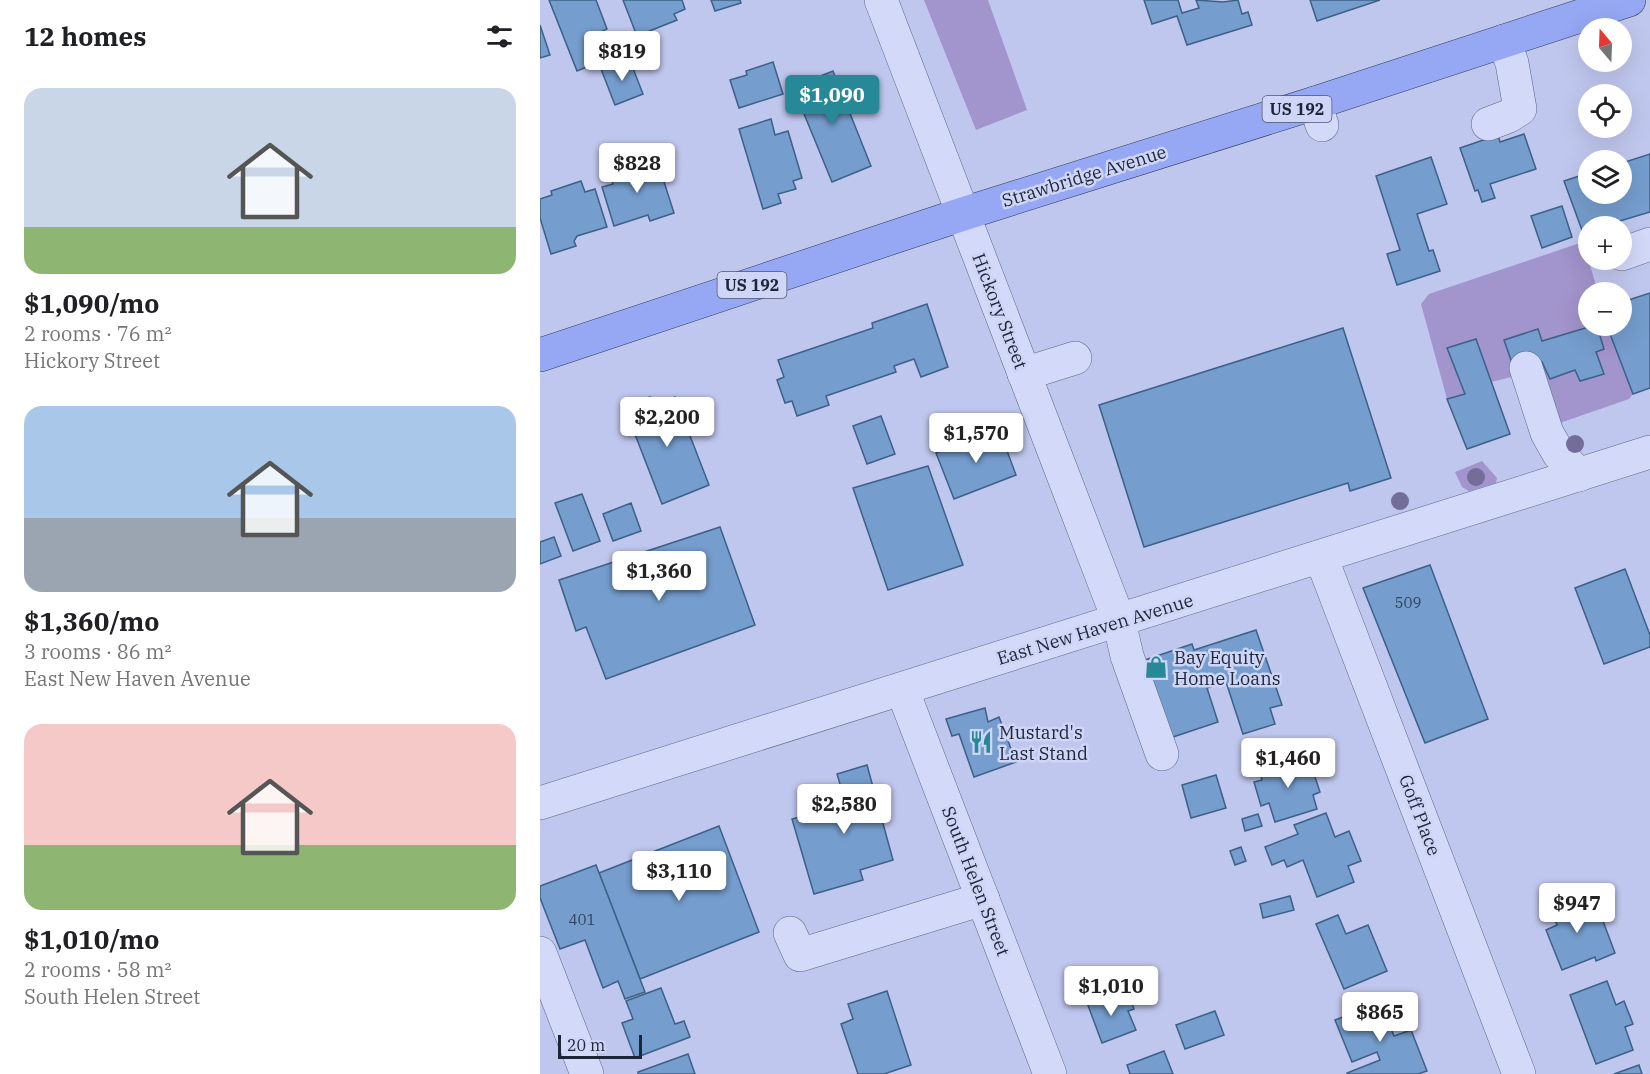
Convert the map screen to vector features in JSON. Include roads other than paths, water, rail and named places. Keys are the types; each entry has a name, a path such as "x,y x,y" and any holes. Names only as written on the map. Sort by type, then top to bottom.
{"main road":[{"name":"Strawbridge Avenue","path":"540,355 963,214 1318,114 1504,41 1629,0"}],"street":[{"name":"Hickory Street","path":"881,0 1119,621 1127,656 1162,754"},
{"path":"1488,124 1520,109 1512,63 1504,41"},
{"path":"1632,250 1650,244"},
{"path":"1024,374 1075,358"},
{"path":"1526,368 1547,433 1559,454 1579,475"},
{"name":"East New Haven Avenue","path":"540,803 1650,453"},
{"name":"Goff Place","path":"1321,557 1519,1074"},
{"name":"South Helen Street","path":"902,689 1050,1074"},
{"path":"790,933 800,954 983,899"},
{"path":"540,953 587,1074"}],"place":[{"name":"Bay Equity Home Loans","path":"1156,667"},
{"name":"Mustard's Last Stand","path":"981,742"}]}
